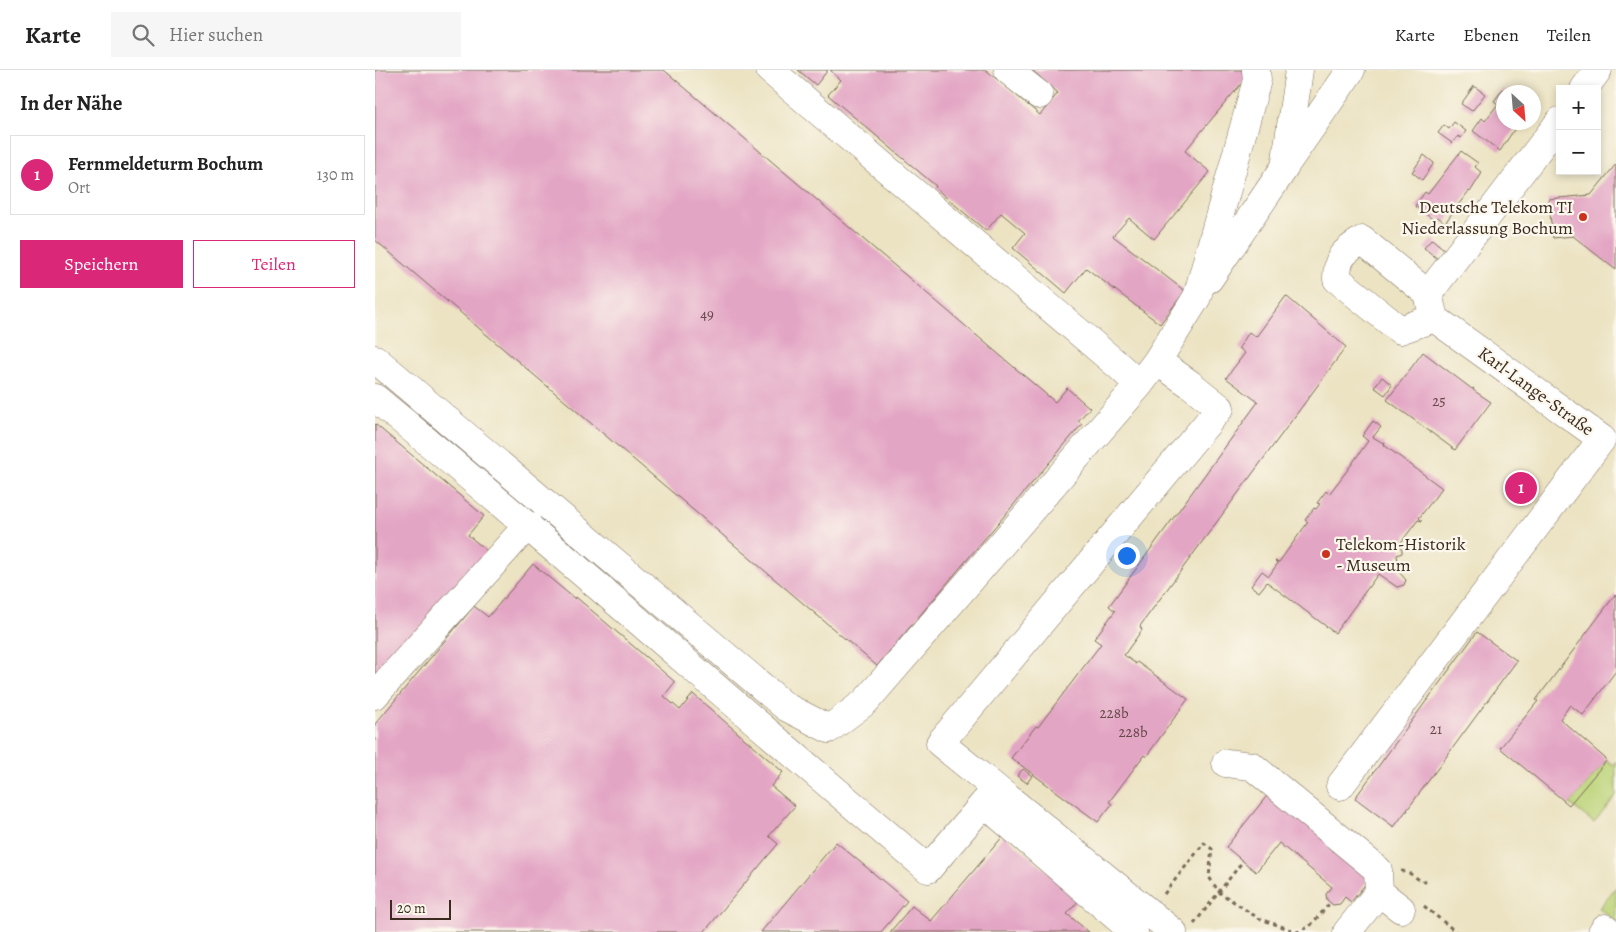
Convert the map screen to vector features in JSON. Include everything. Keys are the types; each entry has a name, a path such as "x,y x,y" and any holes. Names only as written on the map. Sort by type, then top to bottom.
{"lane":[{"path":"770,70 1113,360 1139,385"},
{"path":"1008,70 1039,95"},
{"path":"1197,297 1257,80 1256,70"},
{"path":"1285,167 1299,70"},
{"path":"375,359 786,706 829,729 865,702 1139,385 1157,361 1197,297 1351,70"},
{"path":"1587,85 1598,70"},
{"name":"Karl-Lange-Straße","path":"1340,786 1602,439 1431,306 1556,127"},
{"path":"1134,932 990,796 940,743 1220,408 1157,361"},
{"path":"375,398 528,525 928,869 990,796"},
{"path":"375,696 528,525"},
{"path":"1226,763 1252,766 1379,881 1401,909"},
{"path":"990,796 1183,929"},
{"path":"1347,932 1379,881"},
{"path":"1602,932 1605,928 1610,932"}],"path":[{"path":"1161,898 1204,843 1213,849 1209,877 1219,892 1258,918 1297,932 1310,926 1330,903"},
{"path":"1183,929 1219,892 1243,862"},
{"path":"1379,881 1408,871 1424,882 1429,882"}],"green space":[{"path":"1607,760 1613,765 1616,761 1616,796 1594,823 1570,804"},
{"path":"1616,887 1616,922 1599,908"}],"building":[{"path":"375,70 664,70 1055,402 1067,388 1090,408 1078,421 1082,424 877,666 375,240"},
{"path":"798,70 828,70 816,85"},
{"path":"830,70 986,70 1040,115 1058,93 1032,70 1249,70 1251,72 1185,151 1210,172 1154,239 1129,218 1113,236 1185,291 1160,324 1086,268 1066,293 1013,248 1025,233 1001,213 986,231 828,95 841,80"},
{"path":"1474,86 1485,94 1472,111 1461,104"},
{"path":"1496,107 1496,130 1514,130 1500,151 1473,131 1482,118 1485,121"},
{"path":"1454,122 1466,131 1461,138 1458,136 1452,143 1438,133 1444,125 1449,129"},
{"path":"1461,151 1478,163 1475,167 1482,173 1470,192 1458,205 1460,206 1455,213 1453,212 1445,223 1438,217 1435,221 1415,206 1425,192 1428,194"},
{"path":"1424,155 1434,163 1422,180 1412,172"},
{"name":"Deutsche Telekom TI Niederlassung Bochum","path":"1616,164 1616,270 1573,236 1553,238 1548,199 1591,195"},
{"path":"1432,239 1445,250 1438,259 1424,248"},
{"path":"1286,296 1346,347 1140,626 1142,630 1124,655 1136,664 1137,662 1188,699 1146,757 1144,755 1109,802 1112,804 1098,822 1011,758 1036,726 1038,727 1101,644 1094,639 1115,611 1109,606 1258,402 1226,378 1245,353 1239,348 1249,332 1256,337"},
{"path":"1423,352 1491,402 1455,450 1387,400"},
{"path":"1382,377 1392,385 1385,395 1374,387"},
{"path":"1373,421 1381,427 1373,437 1383,443 1385,442 1384,445 1442,488 1419,518 1422,521 1418,520 1399,545 1402,553 1397,555 1399,572 1406,580 1404,585 1397,587 1378,574 1335,633 1267,582 1259,592 1251,586 1262,571 1269,576 1278,563 1275,561 1279,562 1308,522 1305,520 1314,508 1316,509 1320,504 1317,503 1326,491 1329,494 1349,468 1368,441 1362,436"},
{"path":"375,424 484,516 468,535 487,551 375,683"},
{"path":"1520,479 1528,483 1529,491 1520,496 1516,502 1510,498 1514,493 1512,485"},
{"path":"533,564 575,599 576,597 675,682 664,696 680,710 693,694 783,772 771,786 795,806 769,836 778,844 704,932 375,932 375,724 474,606 488,617"},
{"path":"1615,595 1616,671 1583,715 1570,705 1560,719 1607,760 1569,805 1500,748 1538,701 1536,700"},
{"path":"1477,632 1516,660 1516,662 1408,811 1406,811 1394,827 1355,798"},
{"path":"1023,769 1032,776 1027,783 1017,776"},
{"path":"1270,792 1373,875 1351,902 1345,897 1340,904 1333,905 1327,900 1326,894 1332,887 1279,843 1256,872 1226,847"},
{"path":"1004,835 1080,899 1067,914 1089,932 890,932 912,906 931,921"},
{"path":"836,842 907,901 881,932 761,932"}],"place":[{"name":"Deutsche Telekom TI Niederlassung Bochum","path":"1583,217"},
{"name":"Fernmeldeturm Bochum","path":"1521,488"},
{"name":"Telekom-Historik - Museum","path":"1326,554"}]}
